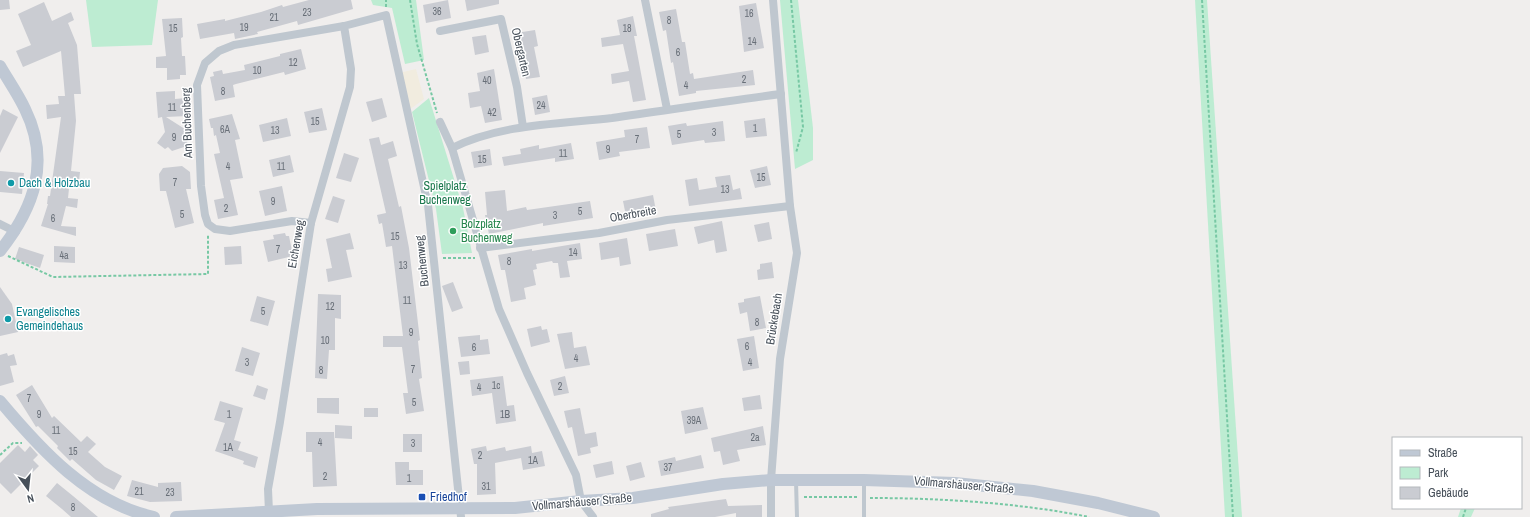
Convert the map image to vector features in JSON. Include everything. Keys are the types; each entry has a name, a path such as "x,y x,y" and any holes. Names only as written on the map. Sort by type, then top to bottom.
{"main road":[{"path":"0,66 25,109 33,130 38,171 32,200 16,232 3,253"},
{"path":"0,401 29,436 77,479 105,499 124,509 154,517"},
{"name":"Vollmarshäuser Straße","path":"176,517 317,509 461,512 581,501 633,498 723,484 771,480 864,480 955,482 1033,491 1098,503 1154,517"}],"street":[{"path":"645,0 667,109"},
{"name":"Brückebach","path":"771,480 780,359 796,253 790,206 773,0"},
{"name":"Buchenweg","path":"344,26 386,15 428,205 461,512"},
{"name":"Obergarten","path":"440,31 501,19 517,87 523,127"},
{"name":"Eichenweg","path":"269,512 268,490 311,223 350,87 352,69 344,26"},
{"name":"Am Buchenberg","path":"208,224 205,215 201,186 197,85 205,63 219,51 234,45 344,26"},
{"path":"452,148 468,140 523,127 614,117 781,94"},
{"path":"440,122 452,148 499,309 527,373 576,475 581,501 593,517"},
{"name":"Oberbreite","path":"480,248 599,233 718,213 790,206"},
{"path":"208,224 215,229 230,231 292,221 311,223"},
{"path":"0,224 16,232"},
{"path":"771,480 771,517"}],"lane":[{"path":"796,480 797,517"},
{"path":"864,480 864,517"}],"path":[{"path":"410,0 418,44 434,106 440,122"},
{"path":"787,163 796,153 803,128 791,0"},
{"path":"1202,0 1233,517"},
{"path":"3,253 53,277 208,274 208,224"},
{"path":"434,258 484,258"},
{"path":"0,455 13,443 29,443"},
{"path":"796,493 804,497 910,498 1012,506 1089,517"}],"green space":[{"path":"86,0 158,0 152,45 92,47"},
{"path":"371,0 416,0 424,60 405,64 392,8 373,5"},
{"path":"780,0 798,0 813,128 813,160 795,169"},
{"path":"1195,0 1207,0 1242,517 1225,517"},
{"name":"Spielplatz Buchenweg","path":"429,98 463,208 472,253 442,254 436,209 412,112"},
{"path":"1461,509 1475,509 1471,517 1458,517"}],"sand":[{"path":"416,69 424,99 409,110 399,73"}],"building":[{"path":"0,0 9,0 10,9 0,10"},
{"path":"309,0 351,0 353,9 298,25 297,21 257,32 258,34 235,39 234,33 200,39 197,24 225,19 225,21 282,5 283,7"},
{"path":"448,0 451,18 426,23 423,5"},
{"path":"465,0 499,0 499,4 467,11"},
{"path":"44,2 52,21 71,12 74,20 68,23 77,45 81,94 74,94 76,121 71,171 80,172 79,181 70,179 68,198 78,199 77,208 66,206 61,226 76,227 76,236 41,226 48,204 48,196 50,196 61,117 47,119 46,105 59,104 58,96 65,96 61,51 23,67 16,51 31,45 18,14"},
{"path":"756,3 764,48 744,52 739,6"},
{"path":"676,9 682,42 685,42 690,74 693,73 694,79 753,70 755,85 696,91 696,93 679,96 673,62 671,63 666,30 663,31 659,12"},
{"path":"633,16 637,36 634,36 646,100 633,102 629,81 612,84 611,74 629,71 623,44 602,47 601,38 620,35 617,20"},
{"path":"182,18 182,56 185,56 186,75 180,75 180,79 167,80 167,68 156,68 156,57 166,56 162,19"},
{"path":"535,30 538,46 534,47 540,77 526,79 521,43 517,43 516,33"},
{"path":"486,35 489,52 475,55 472,37"},
{"path":"301,49 306,69 285,75 284,72 233,85 235,97 215,101 210,77 214,76 213,72 222,70 223,74 245,70 244,65"},
{"path":"494,69 502,120 485,123 481,106 470,108 468,93 480,91 477,73"},
{"path":"175,91 175,99 186,98 187,116 166,117 188,131 187,146 172,151 168,147 165,149 157,143 165,132 162,117 158,118 156,92"},
{"path":"547,95 550,112 535,115 532,98"},
{"path":"382,98 387,117 372,122 366,102"},
{"path":"322,108 327,130 309,133 304,112"},
{"path":"3,109 18,117 0,153 0,116"},
{"path":"232,114 240,139 235,140 243,178 230,180 238,215 218,219 214,200 224,198 214,154 220,153 216,135 214,136 213,128 211,128 209,119"},
{"path":"287,118 291,136 263,142 259,125"},
{"path":"765,118 767,136 746,138 744,121"},
{"path":"723,121 725,141 705,143 704,140 672,145 668,126 686,123 687,126"},
{"path":"647,127 650,148 619,152 620,156 599,160 596,142 625,137 624,130"},
{"path":"379,137 381,145 393,141 397,156 388,159 399,207 401,206 409,248 420,340 418,341 422,378 419,379 424,411 406,414 403,393 408,393 402,347 383,347 383,336 403,336 392,246 386,247 382,223 379,224 377,215 386,213 369,139"},
{"path":"571,143 574,159 555,162 555,158 504,166 502,157 521,154 520,149 539,145 539,149"},
{"path":"490,149 492,165 474,168 471,152"},
{"path":"344,153 359,158 351,182 336,178"},
{"path":"290,155 294,172 273,177 269,160"},
{"path":"182,166 190,172 191,189 186,189 194,223 175,228 166,191 160,191 159,174 163,168"},
{"path":"767,166 771,185 755,188 750,170"},
{"name":"Dach & Holzbau","path":"0,171 24,173 22,194 0,192"},
{"path":"730,175 733,190 740,188 742,199 689,206 685,180 697,178 699,190 717,187 715,177"},
{"path":"282,186 287,211 265,216 259,191"},
{"path":"505,190 507,211 526,207 527,210 590,201 593,218 543,226 543,223 489,234 485,215 487,215 485,192"},
{"path":"653,195 656,211 626,216 623,201"},
{"path":"333,196 345,200 338,223 325,219"},
{"path":"722,221 727,251 716,253 714,240 698,244 694,227"},
{"path":"769,222 772,239 758,242 754,225"},
{"path":"675,229 678,246 649,251 646,234"},
{"path":"285,233 286,236 289,236 293,256 268,262 263,241 274,239 273,235"},
{"path":"350,233 354,249 346,250 352,277 328,282 326,269 332,268 326,239"},
{"path":"627,238 631,264 620,266 619,257 601,260 599,243"},
{"path":"580,243 582,259 567,261 570,277 560,278 558,263 553,263 552,261 536,264 537,269 533,270 536,285 524,288 526,299 511,302 505,270 501,270 498,255"},
{"path":"54,246 75,247 75,263 54,262"},
{"path":"241,246 242,264 225,265 224,247"},
{"path":"19,247 44,255 40,268 15,259"},
{"path":"772,262 774,278 758,280 757,270 760,269 760,264"},
{"path":"453,282 463,308 452,312 442,286"},
{"name":"Evangelisches Gemeindehaus","path":"0,287 12,304 18,332 0,336"},
{"path":"318,294 341,295 341,319 335,318 335,350 329,350 327,379 315,378"},
{"path":"257,296 275,301 268,326 250,321"},
{"path":"760,296 766,328 750,331 747,312 740,314 738,303 744,302 744,299"},
{"path":"541,326 542,330 547,329 550,342 531,347 527,329"},
{"path":"572,332 574,348 586,346 590,365 565,369 557,334"},
{"path":"480,335 480,340 488,339 490,354 461,357 458,337"},
{"path":"754,336 759,368 743,371 737,339"},
{"path":"242,347 260,353 253,376 235,371"},
{"path":"7,353 8,356 14,354 17,365 10,366 14,382 0,386 0,355"},
{"path":"469,361 470,374 460,375 458,362"},
{"path":"503,376 507,406 514,405 516,421 496,424 492,393 472,396 470,380"},
{"path":"565,376 569,393 554,396 550,380"},
{"path":"32,385 52,418 54,416 81,442 87,436 96,444 88,452 105,467 122,476 114,490 96,480 72,459 70,461 57,448 58,446 38,426 36,427 16,395"},
{"path":"257,385 268,389 265,400 253,396"},
{"path":"760,395 762,409 744,411 742,398"},
{"path":"317,398 339,398 339,414 317,413"},
{"path":"220,401 243,408 234,440 241,442 238,450 258,457 255,468 243,464 244,461 215,451 225,423 214,420"},
{"path":"703,407 708,429 685,434 681,411"},
{"path":"364,408 378,408 378,417 364,417"},
{"path":"580,408 585,434 596,432 598,446 590,448 591,453 578,456 572,427 568,428 564,411"},
{"path":"335,425 352,426 352,439 335,438"},
{"path":"763,426 766,445 737,450 740,461 723,465 720,451 714,452 711,438"},
{"path":"306,432 334,432 337,486 313,487 312,452 306,452"},
{"path":"403,434 422,434 422,452 403,452"},
{"path":"18,445 25,452 30,446 38,455 33,460 39,466 11,494 0,483 0,463"},
{"path":"486,446 487,451 505,447 506,451 531,446 532,453 542,451 545,466 523,470 521,458 495,463 496,494 477,495 477,464 474,464 471,449"},
{"path":"701,455 704,468 661,476 658,461 675,457 676,461"},
{"path":"612,461 614,474 596,478 593,465"},
{"path":"395,462 409,462 409,470 423,470 423,485 396,485"},
{"path":"641,462 645,477 630,481 626,466"},
{"path":"132,480 158,487 158,483 181,482 182,501 150,502 127,496"},
{"path":"57,483 98,517 71,517 46,496"},
{"path":"726,499 728,506 762,505 762,517 736,517 736,513 715,517 651,517 651,514 669,509 668,507"}],"place":[{"name":"Dach & Holzbau","path":"11,183"},
{"name":"Bolzplatz Buchenweg","path":"453,231"},
{"name":"Evangelisches Gemeindehaus","path":"8,319"},
{"name":"Friedhof","path":"422,497"}]}
